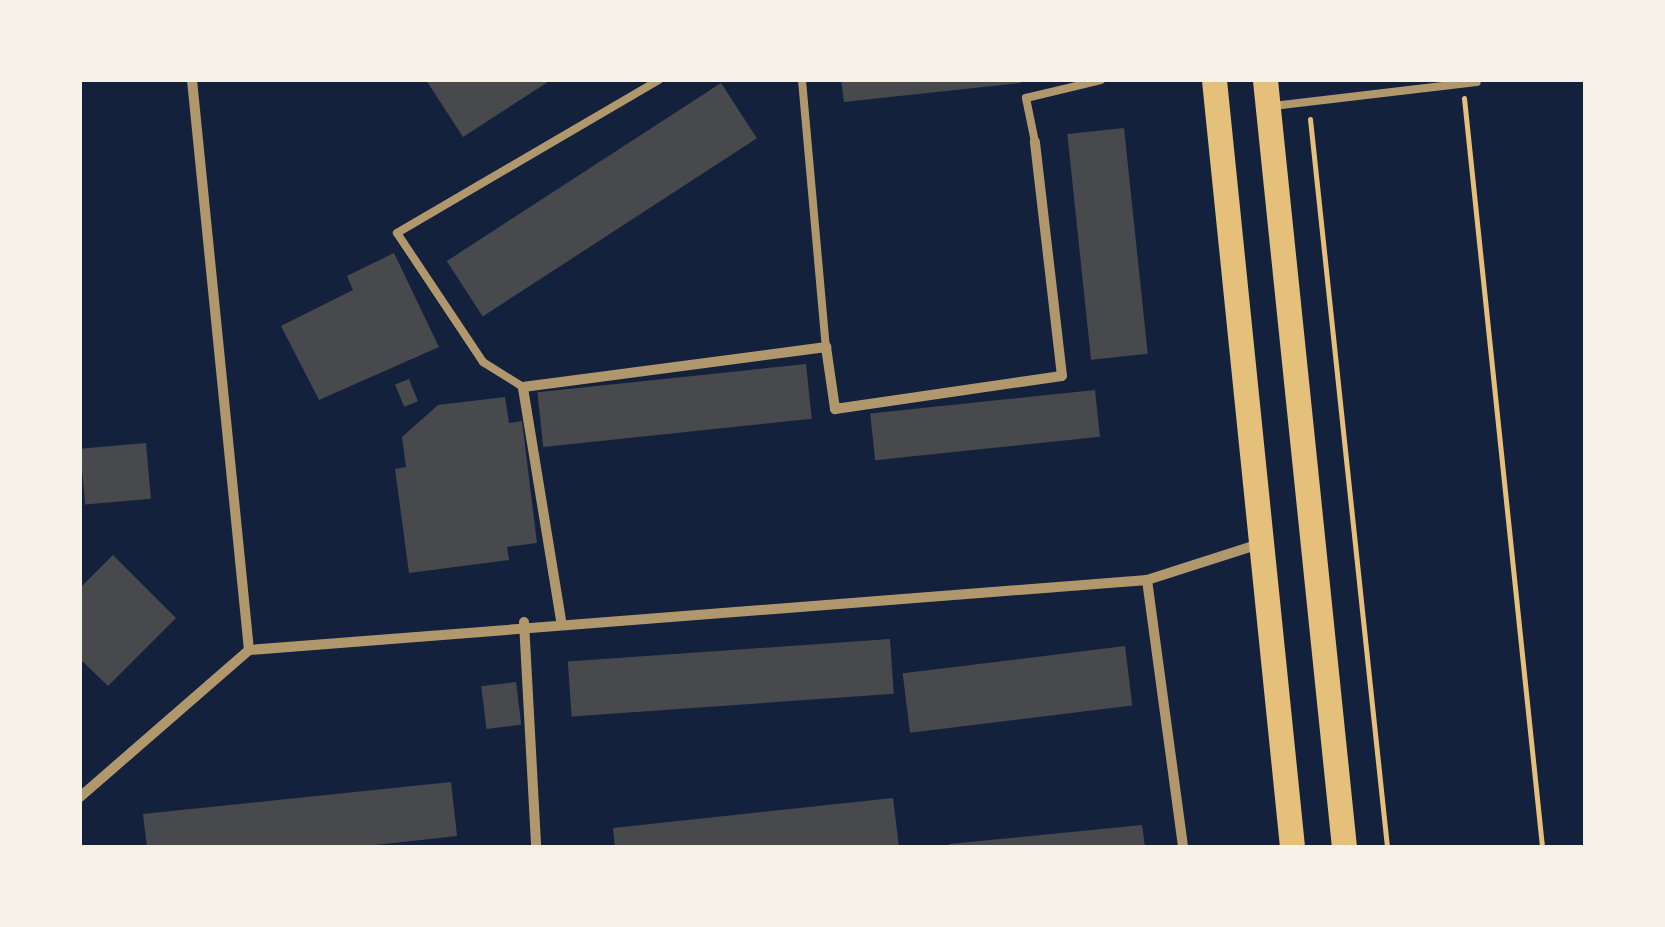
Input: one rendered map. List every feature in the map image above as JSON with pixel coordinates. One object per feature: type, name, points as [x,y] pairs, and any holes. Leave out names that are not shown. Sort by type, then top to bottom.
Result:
[{"type":"main road","points":[[1214,80],[1292,847]]},
{"type":"main road","points":[[1266,80],[1344,847]]},
{"type":"street","points":[[192,80],[249,650]]},
{"type":"street","points":[[561,620],[523,386],[826,347],[835,409],[1062,376],[1035,142]]},
{"type":"street","points":[[80,797],[249,650],[524,622],[1147,580],[1260,544]]},
{"type":"street","points":[[1147,580],[1183,847]]},
{"type":"street","points":[[524,622],[536,847]]},
{"type":"lane","points":[[523,386],[483,362],[397,232],[659,80]]},
{"type":"lane","points":[[802,80],[826,347]]},
{"type":"lane","points":[[1035,142],[1026,98],[1100,80]]},
{"type":"lane","points":[[1268,106],[1478,82]]},
{"type":"path","points":[[1462,84],[1542,847]]},
{"type":"path","points":[[1309,102],[1388,847]]},
{"type":"building","points":[[426,80],[551,80],[463,137]]},
{"type":"building","points":[[841,80],[1021,80],[1021,83],[844,102]]},
{"type":"building","points":[[721,83],[757,138],[483,316],[447,261]]},
{"type":"building","points":[[1124,128],[1148,354],[1091,360],[1067,134]]},
{"type":"building","points":[[394,253],[439,347],[319,400],[281,326],[353,290],[347,276]]},
{"type":"building","points":[[806,364],[812,419],[543,447],[537,392]]},
{"type":"building","points":[[409,379],[418,401],[404,407],[395,385]]},
{"type":"building","points":[[1095,390],[1100,437],[875,460],[870,414]]},
{"type":"building","points":[[505,397],[509,423],[522,421],[537,543],[507,547],[509,560],[409,573],[395,469],[406,467],[402,437],[438,405]]},
{"type":"building","points":[[146,443],[151,499],[85,505],[80,449]]},
{"type":"building","points":[[113,555],[176,618],[108,686],[80,659],[80,588]]},
{"type":"building","points":[[890,639],[894,694],[572,716],[568,662]]},
{"type":"building","points":[[1125,646],[1132,706],[910,733],[903,673]]},
{"type":"building","points":[[516,682],[521,725],[487,729],[481,686]]},
{"type":"building","points":[[451,782],[457,836],[357,847],[147,847],[143,814]]},
{"type":"building","points":[[893,798],[899,847],[615,847],[613,828]]},
{"type":"building","points":[[1142,825],[1145,847],[949,847],[949,844]]}]
